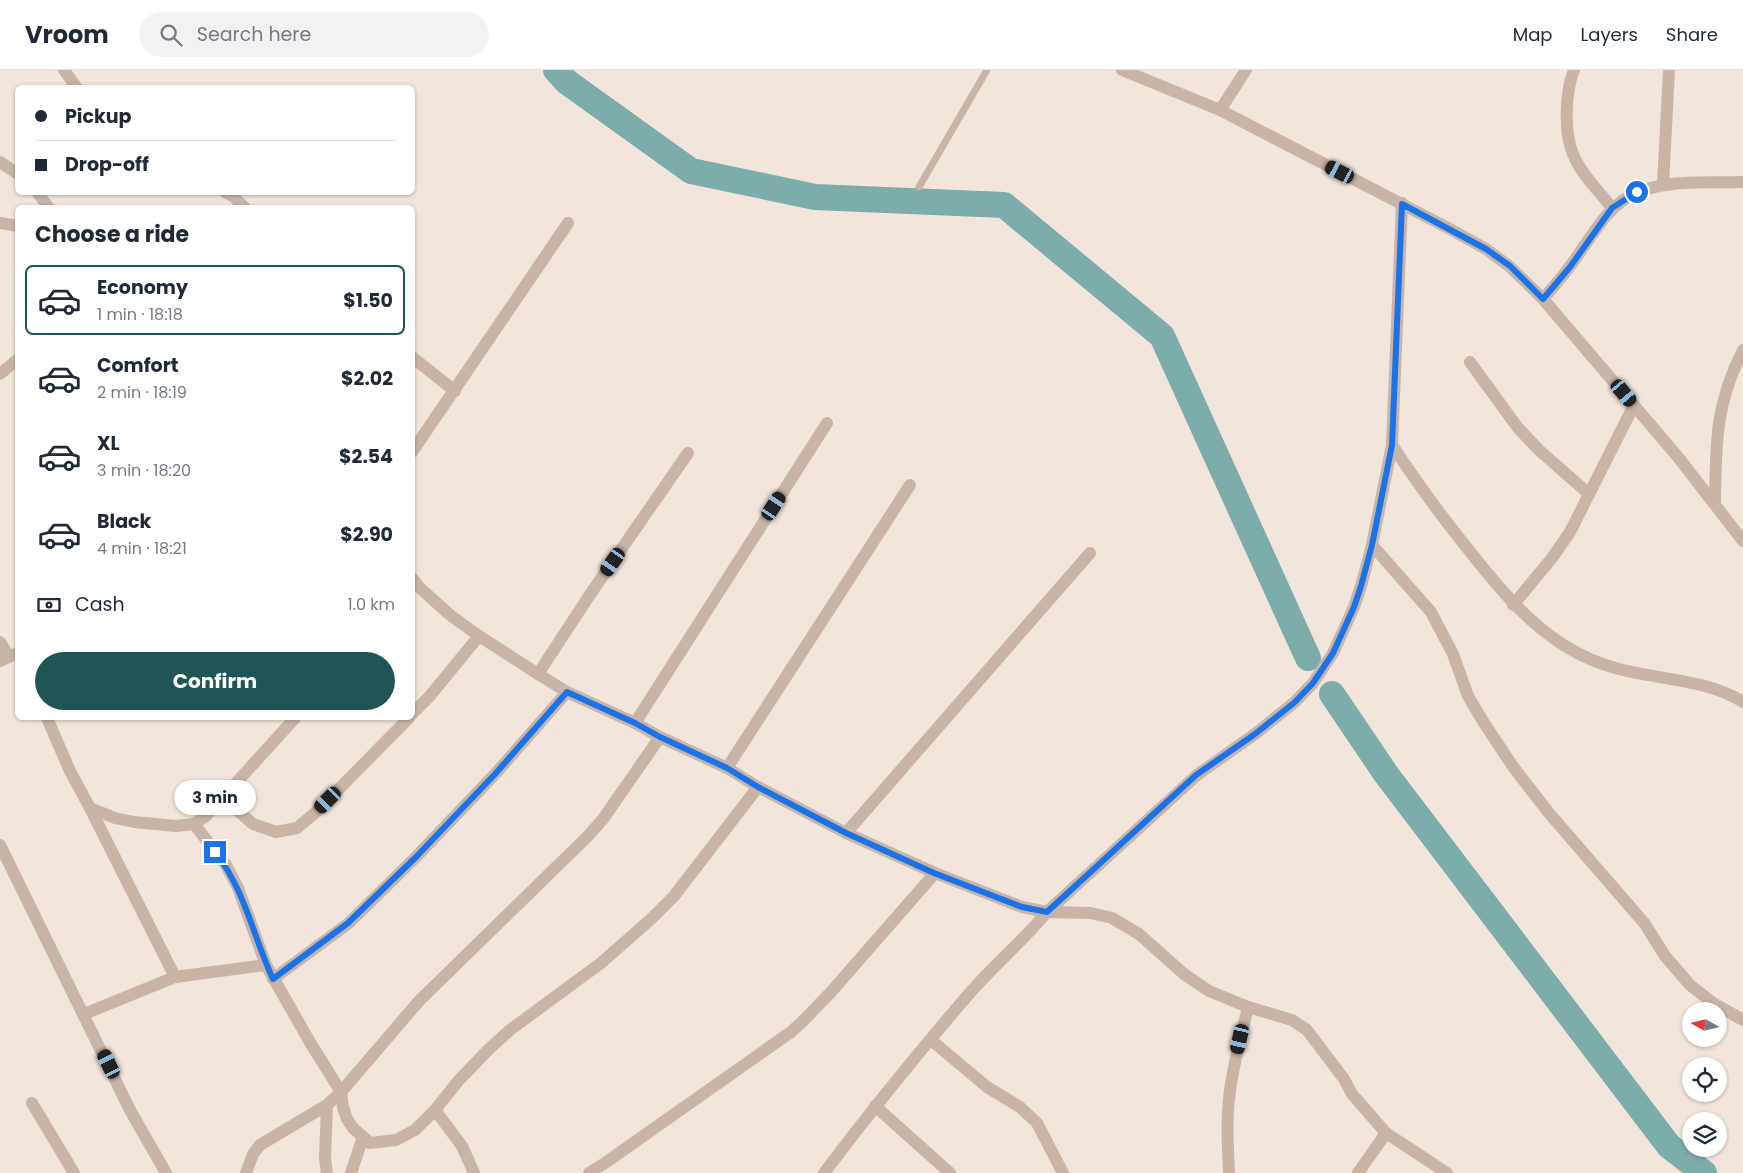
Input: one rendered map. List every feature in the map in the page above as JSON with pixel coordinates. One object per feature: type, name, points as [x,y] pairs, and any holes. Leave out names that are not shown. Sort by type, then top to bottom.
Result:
[{"type":"street","points":[[64,70],[75,85]]},
{"type":"street","points":[[1220,110],[1246,70]]},
{"type":"street","points":[[1574,70],[1569,89],[1568,111],[1568,135],[1573,154],[1612,208]]},
{"type":"street","points":[[1662,185],[1669,70]]},
{"type":"street","points":[[1131,72],[1220,110],[1486,249],[1510,266],[1543,299],[1634,405],[1715,503],[1743,541]]},
{"type":"street","points":[[0,162],[15,172]]},
{"type":"street","points":[[1543,299],[1570,267],[1612,208],[1637,192],[1662,185],[1743,182]]},
{"type":"street","points":[[230,195],[242,205]]},
{"type":"street","points":[[824,1173],[875,1106],[930,1040],[970,994],[1029,934],[1047,912],[1196,775],[1255,734],[1295,702],[1313,683],[1333,653],[1354,607],[1372,545],[1392,445],[1402,204]]},
{"type":"street","points":[[0,223],[15,226]]},
{"type":"street","points":[[415,448],[568,223]]},
{"type":"street","points":[[1715,503],[1716,434],[1720,411],[1734,369],[1743,350]]},
{"type":"street","points":[[415,359],[455,391]]},
{"type":"street","points":[[0,374],[15,362]]},
{"type":"street","points":[[1470,362],[1518,428],[1540,451],[1589,494]]},
{"type":"street","points":[[1513,605],[1552,558],[1570,532],[1634,405]]},
{"type":"street","points":[[635,723],[827,423]]},
{"type":"street","points":[[1392,445],[1417,483],[1496,585],[1525,617],[1562,645],[1583,656],[1612,667],[1710,687],[1734,696],[1743,702]]},
{"type":"street","points":[[538,674],[688,453]]},
{"type":"street","points":[[727,768],[910,486]]},
{"type":"street","points":[[1372,545],[1431,612],[1453,654],[1468,696],[1484,724],[1514,768],[1549,813],[1645,924],[1665,956],[1690,985],[1712,1003],[1743,1020]]},
{"type":"street","points":[[846,833],[1090,554]]},
{"type":"street","points":[[415,587],[478,636],[567,692],[727,768],[758,787],[846,833],[934,873],[1022,907],[1047,912],[1091,913],[1112,918],[1139,934],[1177,968],[1209,991],[1248,1007],[1292,1020],[1307,1030],[1344,1079],[1352,1094],[1386,1133],[1448,1173]]},
{"type":"street","points":[[415,711],[429,697],[478,636]]},
{"type":"street","points":[[0,642],[9,657]]},
{"type":"street","points":[[273,979],[348,923],[409,864],[496,773],[567,692]]},
{"type":"street","points":[[48,720],[70,771],[175,977]]},
{"type":"street","points":[[90,808],[115,818],[134,822],[176,826],[194,824],[206,816],[293,720]]},
{"type":"street","points":[[223,798],[253,824],[276,832],[297,828],[316,812],[407,720]]},
{"type":"street","points":[[246,1173],[253,1154],[260,1145],[327,1105],[342,1092],[419,1001],[589,835],[603,819],[660,737]]},
{"type":"street","points":[[194,824],[226,865],[238,888],[266,965],[273,979],[342,1092],[343,1107],[347,1118],[353,1128],[370,1143],[396,1140],[415,1130],[435,1110],[459,1080],[510,1030],[601,963],[657,913],[674,896],[758,787]]},
{"type":"street","points":[[0,845],[130,1110],[166,1173]]},
{"type":"street","points":[[589,1173],[791,1032],[831,992],[934,873]]},
{"type":"street","points":[[84,1014],[175,977],[266,965]]},
{"type":"street","points":[[1229,1173],[1229,1098],[1248,1007]]},
{"type":"street","points":[[930,1040],[987,1087],[1020,1107],[1037,1123],[1063,1173]]},
{"type":"street","points":[[32,1103],[74,1173]]},
{"type":"street","points":[[327,1105],[325,1159],[327,1173]]},
{"type":"street","points":[[875,1106],[950,1173]]},
{"type":"street","points":[[435,1110],[462,1146],[474,1173]]},
{"type":"street","points":[[1358,1173],[1386,1133]]},
{"type":"street","points":[[351,1173],[363,1138]]},
{"type":"lane","points":[[919,187],[987,70]]},
{"type":"waterway","points":[[556,70],[567,82],[691,171],[815,197],[1004,205],[1162,336],[1308,658]]},
{"type":"waterway","points":[[1332,694],[1386,774],[1669,1146],[1704,1173]]},
{"type":"route","points":[[215,852],[226,865],[238,888],[266,965],[273,979],[348,923],[416,857],[496,773],[567,692],[727,768],[758,787],[846,833],[934,873],[1022,907],[1047,912],[1196,775],[1255,734],[1295,702],[1313,683],[1333,653],[1354,607],[1361,586],[1372,545],[1392,445],[1402,204],[1486,249],[1510,266],[1543,299],[1570,267],[1612,208],[1637,192]]}]
